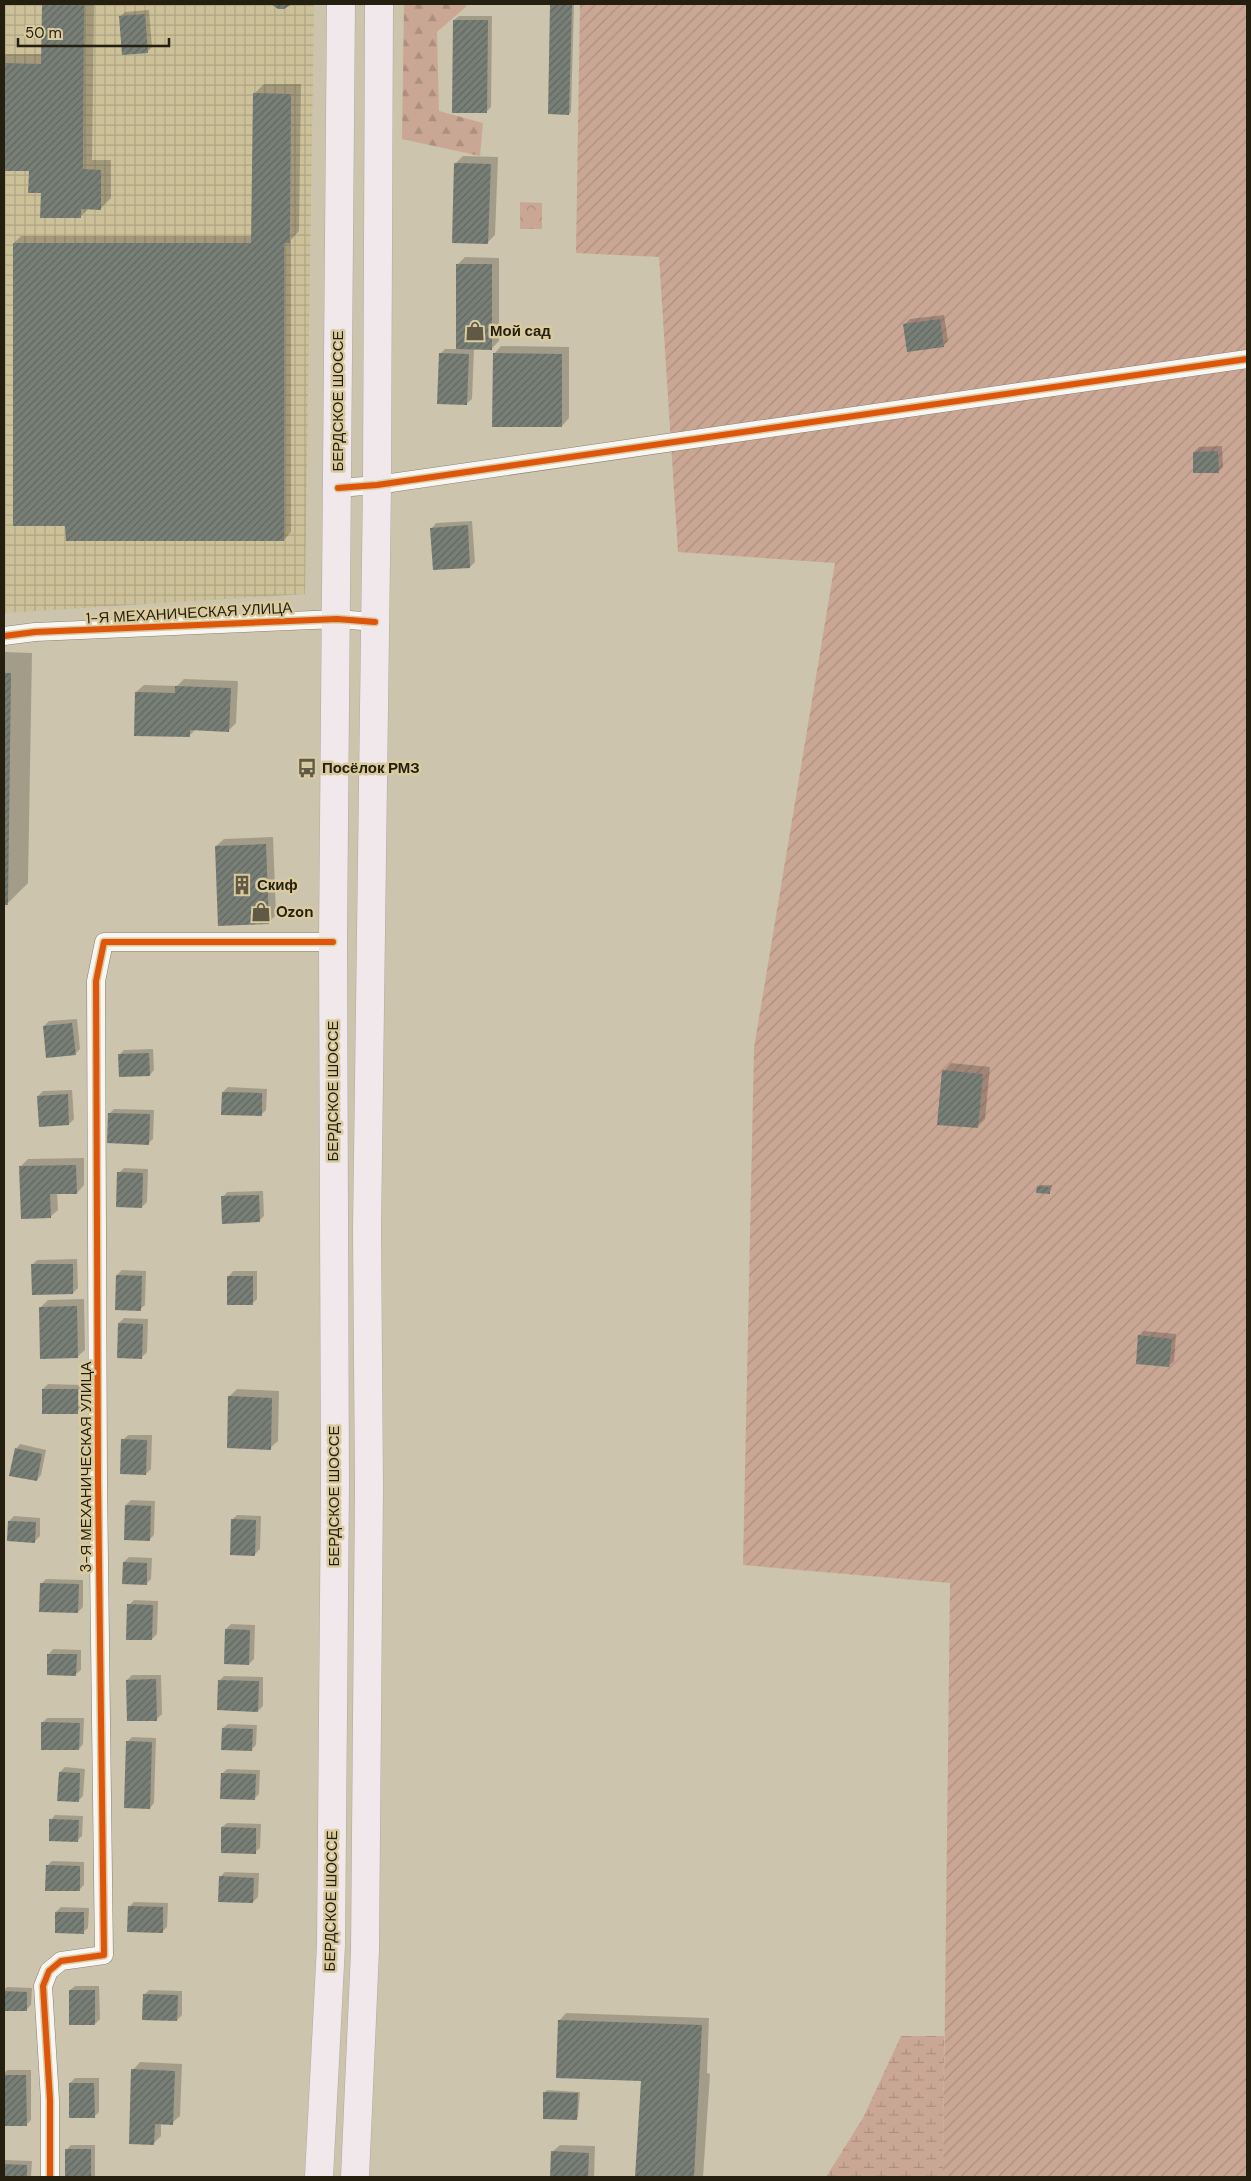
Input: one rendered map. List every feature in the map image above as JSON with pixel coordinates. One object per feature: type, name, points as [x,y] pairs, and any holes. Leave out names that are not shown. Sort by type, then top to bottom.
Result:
[{"type":"highway","name":"БЕРДСКОЕ ШОССЕ","points":[[319,2177],[331,1935],[335,1484],[333,942],[341,4]]},
{"type":"highway","points":[[355,2177],[365,1952],[369,1488],[367,1211],[377,485],[379,4]]},
{"type":"street","points":[[338,488],[377,485],[1247,359]]},
{"type":"street","name":"1-Я МЕХАНИЧЕСКАЯ УЛИЦА","points":[[4,636],[35,632],[337,619],[375,622]]},
{"type":"street","name":"3-Я МЕХАНИЧЕСКАЯ УЛИЦА","points":[[50,2177],[50,2100],[43,1986],[49,1971],[61,1961],[104,1955],[98,1482],[96,981],[104,942],[333,942]]},
{"type":"shaded area","points":[[4,4],[314,4],[305,594],[4,613]]},
{"type":"green space","points":[[404,4],[462,4],[467,6],[437,32],[439,111],[483,123],[480,156],[402,139]]},
{"type":"green space","points":[[580,4],[1247,4],[1247,2177],[943,2177],[950,1583],[743,1565],[754,1048],[835,563],[678,552],[659,257],[576,253]]},
{"type":"green space","points":[[520,202],[542,203],[542,229],[520,229]]},
{"type":"green space","points":[[901,2036],[944,2036],[943,2177],[826,2177],[863,2118]]},
{"type":"building","points":[[42,4],[84,4],[83,169],[101,170],[101,210],[81,209],[81,218],[40,218],[41,193],[28,193],[29,171],[4,171],[4,63],[41,64]]},
{"type":"building","points":[[271,4],[292,4],[284,9],[278,9]]},
{"type":"building","points":[[550,4],[572,4],[569,115],[548,114]]},
{"type":"building","points":[[145,14],[148,53],[122,55],[119,16]]},
{"type":"building","points":[[453,20],[488,20],[487,113],[452,113]]},
{"type":"building","points":[[253,93],[291,94],[290,243],[284,243],[284,541],[66,541],[65,526],[13,526],[13,243],[251,243]]},
{"type":"building","points":[[454,163],[491,164],[488,244],[452,243]]},
{"type":"building","points":[[456,264],[492,264],[492,350],[456,349]]},
{"type":"building","points":[[940,319],[944,347],[907,352],[903,324]]},
{"type":"building","points":[[439,353],[469,354],[467,405],[437,404]]},
{"type":"building","points":[[493,353],[562,354],[562,427],[492,427]]},
{"type":"building","points":[[1218,451],[1219,473],[1193,473],[1193,452]]},
{"type":"building","points":[[468,525],[470,568],[433,570],[430,528]]},
{"type":"building","points":[[4,673],[11,673],[8,905],[4,905]]},
{"type":"building","points":[[175,686],[231,688],[229,732],[190,730],[190,737],[134,736],[135,692],[175,693]]},
{"type":"building","name":"Скиф","points":[[266,844],[269,924],[218,926],[215,846]]},
{"type":"building","points":[[72,1023],[76,1055],[46,1058],[43,1026]]},
{"type":"building","points":[[149,1053],[150,1076],[119,1077],[118,1054]]},
{"type":"building","points":[[942,1070],[983,1074],[978,1128],[937,1125]]},
{"type":"building","points":[[222,1092],[262,1093],[262,1116],[221,1115]]},
{"type":"building","points":[[68,1094],[69,1125],[39,1127],[37,1096]]},
{"type":"building","points":[[108,1113],[150,1114],[149,1145],[107,1143]]},
{"type":"building","points":[[76,1165],[77,1194],[50,1194],[51,1218],[21,1219],[19,1166]]},
{"type":"building","points":[[117,1172],[143,1173],[142,1208],[116,1207]]},
{"type":"building","points":[[1037,1186],[1050,1187],[1050,1194],[1036,1193]]},
{"type":"building","points":[[259,1195],[260,1222],[222,1224],[221,1196]]},
{"type":"building","points":[[31,1264],[73,1264],[73,1294],[32,1295]]},
{"type":"building","points":[[116,1275],[142,1276],[141,1311],[115,1310]]},
{"type":"building","points":[[227,1276],[253,1276],[253,1305],[227,1305]]},
{"type":"building","points":[[77,1306],[78,1358],[40,1359],[39,1307]]},
{"type":"building","points":[[118,1323],[143,1324],[142,1359],[117,1358]]},
{"type":"building","points":[[1138,1335],[1172,1339],[1169,1367],[1136,1364]]},
{"type":"building","points":[[42,1389],[78,1389],[78,1414],[42,1414]]},
{"type":"building","points":[[228,1396],[272,1398],[271,1450],[227,1448]]},
{"type":"building","points":[[121,1439],[147,1440],[146,1475],[120,1474]]},
{"type":"building","points":[[15,1448],[42,1454],[37,1481],[9,1476]]},
{"type":"building","points":[[125,1505],[151,1506],[150,1541],[124,1540]]},
{"type":"building","points":[[231,1519],[256,1520],[255,1556],[230,1555]]},
{"type":"building","points":[[8,1521],[36,1522],[35,1543],[7,1541]]},
{"type":"building","points":[[123,1562],[147,1563],[147,1585],[122,1584]]},
{"type":"building","points":[[40,1583],[79,1584],[78,1613],[39,1612]]},
{"type":"building","points":[[127,1604],[153,1605],[152,1640],[126,1640]]},
{"type":"building","points":[[225,1629],[250,1630],[249,1665],[224,1664]]},
{"type":"building","points":[[47,1654],[77,1654],[76,1676],[47,1675]]},
{"type":"building","points":[[156,1679],[157,1721],[127,1721],[126,1680]]},
{"type":"building","points":[[218,1680],[259,1681],[258,1712],[217,1710]]},
{"type":"building","points":[[41,1722],[80,1723],[79,1750],[41,1750]]},
{"type":"building","points":[[222,1728],[253,1729],[252,1751],[221,1750]]},
{"type":"building","points":[[126,1741],[152,1742],[150,1809],[124,1808]]},
{"type":"building","points":[[59,1772],[80,1773],[79,1802],[57,1801]]},
{"type":"building","points":[[221,1773],[256,1774],[255,1800],[220,1799]]},
{"type":"building","points":[[49,1819],[79,1820],[78,1842],[49,1841]]},
{"type":"building","points":[[221,1827],[256,1828],[256,1854],[221,1853]]},
{"type":"building","points":[[46,1865],[80,1866],[80,1891],[45,1891]]},
{"type":"building","points":[[219,1876],[254,1878],[253,1903],[218,1902]]},
{"type":"building","points":[[128,1906],[163,1907],[163,1933],[127,1932]]},
{"type":"building","points":[[55,1912],[84,1912],[84,1934],[55,1933]]},
{"type":"building","points":[[69,1990],[95,1990],[95,2025],[69,2025]]},
{"type":"building","points":[[4,1991],[27,1992],[27,2011],[4,2011]]},
{"type":"building","points":[[143,1994],[178,1995],[177,2021],[142,2020]]},
{"type":"building","points":[[558,2020],[702,2025],[694,2177],[635,2177],[641,2081],[556,2078]]},
{"type":"building","points":[[131,2069],[175,2071],[173,2125],[155,2124],[154,2145],[129,2144]]},
{"type":"building","points":[[4,2075],[26,2075],[27,2126],[4,2126]]},
{"type":"building","points":[[69,2083],[94,2083],[95,2118],[69,2118]]},
{"type":"building","points":[[543,2092],[578,2093],[577,2120],[543,2119]]},
{"type":"building","points":[[65,2149],[91,2149],[91,2177],[65,2177]]},
{"type":"building","points":[[551,2151],[589,2153],[588,2177],[550,2177]]},
{"type":"building","points":[[4,2164],[27,2165],[27,2177],[4,2177]]},
{"type":"cycle path","points":[[338,488],[377,485],[1247,359]]},
{"type":"cycle path","points":[[4,636],[35,632],[337,619],[375,622]]},
{"type":"cycle path","points":[[50,2177],[50,2100],[43,1986],[49,1971],[61,1961],[104,1955],[98,1482],[96,981],[104,942],[333,942]]},
{"type":"place","name":"Мой сад","points":[[475,331]]},
{"type":"place","name":"Посёлок РМЗ","points":[[307,768]]},
{"type":"place","name":"Скиф","points":[[242,885]]},
{"type":"place","name":"Ozon","points":[[261,912]]}]
